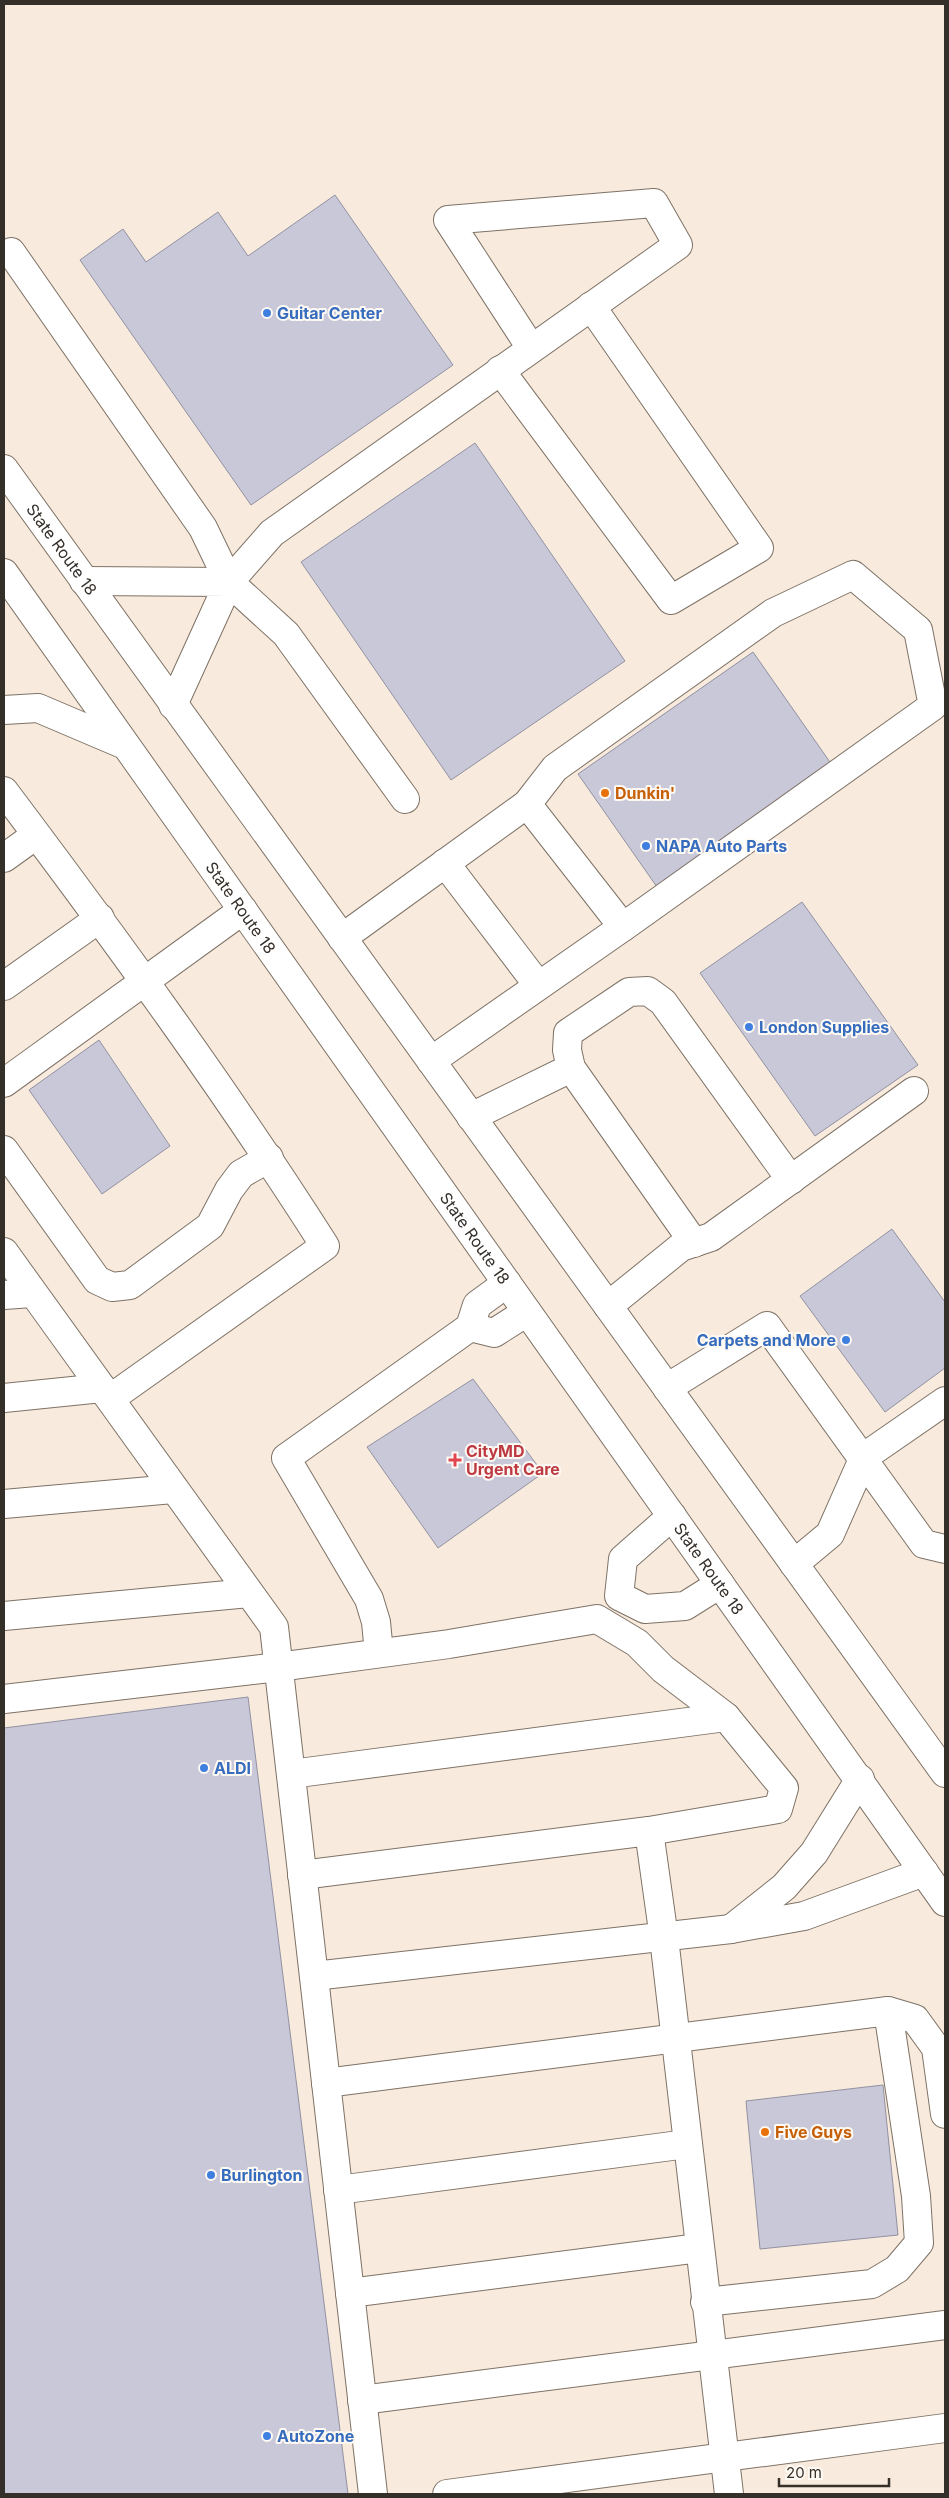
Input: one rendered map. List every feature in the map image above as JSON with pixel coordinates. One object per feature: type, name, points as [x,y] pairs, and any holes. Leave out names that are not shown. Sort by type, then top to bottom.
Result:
[{"type":"main road","points":[[173,705],[229,582],[272,532],[678,245],[654,203],[448,220],[531,348]]},
{"type":"main road","points":[[11,252],[203,528],[229,582],[286,634],[406,799]]},
{"type":"main road","points":[[500,370],[671,600],[759,548],[591,306]]},
{"type":"main road","name":"State Route 18","points":[[4,468],[173,705],[945,1773]]},
{"type":"main road","name":"State Route 18","points":[[4,573],[860,1779],[945,1902]]},
{"type":"main road","points":[[342,938],[527,804],[555,768],[773,613],[853,575],[918,630],[933,706],[623,928],[538,985],[431,1061]]},
{"type":"main road","points":[[84,581],[229,582]]},
{"type":"main road","points":[[4,710],[38,708],[125,745]]},
{"type":"main road","points":[[4,791],[146,980],[269,1158],[325,1246],[106,1393],[4,1398]]},
{"type":"main road","points":[[527,804],[623,928]]},
{"type":"main road","points":[[4,858],[36,834]]},
{"type":"main road","points":[[445,863],[538,985]]},
{"type":"main road","points":[[4,1083],[242,910]]},
{"type":"main road","points":[[4,986],[100,918]]},
{"type":"main road","points":[[694,1243],[571,1068],[567,1050],[568,1033],[629,992],[648,991],[663,1002],[791,1180]]},
{"type":"main road","points":[[471,1117],[571,1068]]},
{"type":"main road","points":[[608,1306],[681,1247],[711,1237],[914,1092]]},
{"type":"main road","points":[[4,1150],[97,1280],[112,1287],[130,1285],[210,1226],[229,1190],[241,1174],[269,1158]]},
{"type":"main road","points":[[4,1252],[274,1627],[373,2494]]},
{"type":"main road","points":[[380,1654],[376,1622],[369,1599],[286,1458],[470,1327],[478,1305],[507,1283]]},
{"type":"main road","points":[[4,1295],[32,1293]]},
{"type":"main road","points":[[470,1327],[494,1333],[527,1312]]},
{"type":"main road","points":[[667,1388],[767,1326],[864,1457],[924,1544],[945,1549]]},
{"type":"main road","points":[[794,1564],[830,1534],[864,1457],[945,1401]]},
{"type":"main road","points":[[4,1504],[173,1489]]},
{"type":"main road","points":[[4,1699],[278,1668],[449,1644],[597,1619],[619,1596],[623,1559],[672,1516]]},
{"type":"main road","points":[[619,1596],[645,1609],[685,1606],[720,1584]]},
{"type":"main road","points":[[4,1616],[250,1593]]},
{"type":"main road","points":[[302,1875],[649,1831],[778,1809],[784,1788],[726,1717],[663,1669],[637,1643],[597,1619]]},
{"type":"main road","points":[[291,1774],[726,1717]]},
{"type":"main road","points":[[731,1929],[784,1887],[814,1853],[860,1779]]},
{"type":"main road","points":[[649,1831],[664,1938],[728,2494]]},
{"type":"main road","points":[[314,1976],[731,1929],[804,1916],[924,1872]]},
{"type":"main road","points":[[326,2083],[888,2011],[915,2019],[936,2048],[945,2114]]},
{"type":"main road","points":[[705,2302],[872,2284],[897,2269],[919,2243],[916,2196],[888,2011]]},
{"type":"main road","points":[[338,2190],[687,2144]]},
{"type":"main road","points":[[350,2293],[699,2248]]},
{"type":"main road","points":[[362,2400],[945,2325]]},
{"type":"main road","points":[[459,2493],[945,2428]]},
{"type":"building","name":"Guitar Center","points":[[335,195],[453,365],[251,505],[80,260],[123,229],[146,262],[218,212],[248,256]]},
{"type":"building","points":[[475,443],[625,661],[451,780],[301,562]]},
{"type":"building","points":[[753,652],[832,765],[657,887],[578,774]]},
{"type":"building","points":[[802,902],[918,1065],[815,1136],[700,973]]},
{"type":"building","points":[[99,1040],[170,1146],[102,1194],[29,1090]]},
{"type":"building","points":[[892,1229],[945,1302],[945,1368],[885,1412],[800,1296]]},
{"type":"building","name":"CityMD Urgent Care","points":[[473,1379],[543,1473],[438,1548],[367,1447]]},
{"type":"building","points":[[248,1697],[348,2494],[4,2494],[4,1728]]},
{"type":"building","points":[[883,2085],[898,2235],[760,2249],[746,2101]]},
{"type":"place","name":"Guitar Center","points":[[267,313]]},
{"type":"place","name":"Dunkin'","points":[[605,793]]},
{"type":"place","name":"NAPA Auto Parts","points":[[646,846]]},
{"type":"place","name":"London Supplies","points":[[749,1027]]},
{"type":"place","name":"Carpets and More","points":[[846,1340]]},
{"type":"place","name":"CityMD Urgent Care","points":[[455,1460]]},
{"type":"place","name":"ALDI","points":[[204,1768]]},
{"type":"place","name":"Five Guys","points":[[765,2132]]},
{"type":"place","name":"Burlington","points":[[211,2175]]},
{"type":"place","name":"AutoZone","points":[[267,2436]]}]
